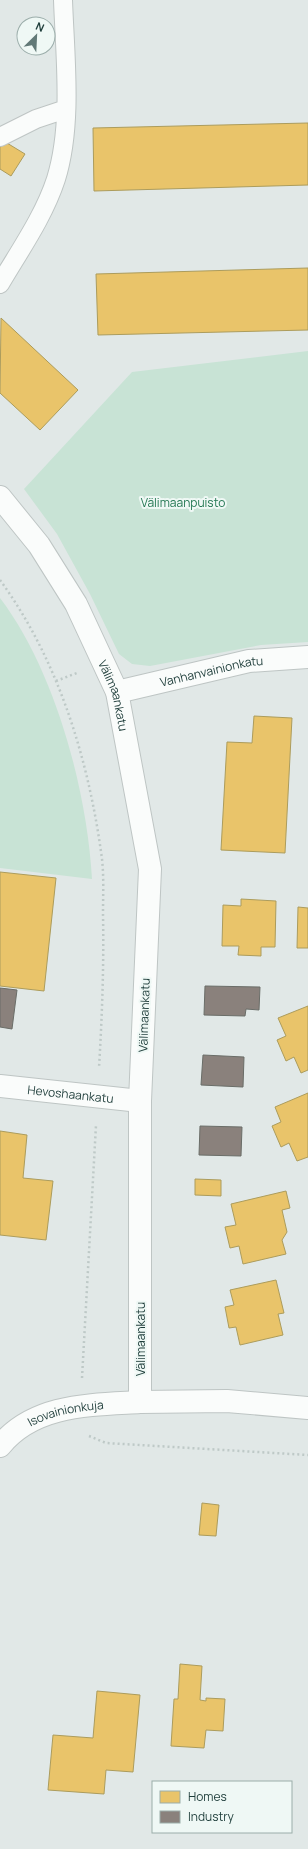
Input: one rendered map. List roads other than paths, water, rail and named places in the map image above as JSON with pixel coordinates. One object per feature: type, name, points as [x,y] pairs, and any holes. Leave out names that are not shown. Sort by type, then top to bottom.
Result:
[{"type":"street","name":"Välimaankatu","points":[[0,498],[39,545],[76,604],[117,692],[150,869],[140,1101],[140,1402]]},
{"type":"street","name":"Vanhanvainionkatu","points":[[117,692],[249,661],[308,657]]},
{"type":"street","name":"Hevoshaankatu","points":[[0,1086],[140,1101]]},
{"type":"street","points":[[140,1402],[227,1401],[308,1408]]},
{"type":"street","name":"Isovainionkuja","points":[[0,1446],[6,1439],[27,1423],[48,1413],[81,1406],[140,1402]]},
{"type":"lane","points":[[0,284],[41,213],[52,190],[63,146],[66,109],[63,0]]},
{"type":"lane","points":[[0,137],[36,119],[66,109]]},
{"type":"park label","name":"Välimaanpuisto","points":[[183,502]]}]
